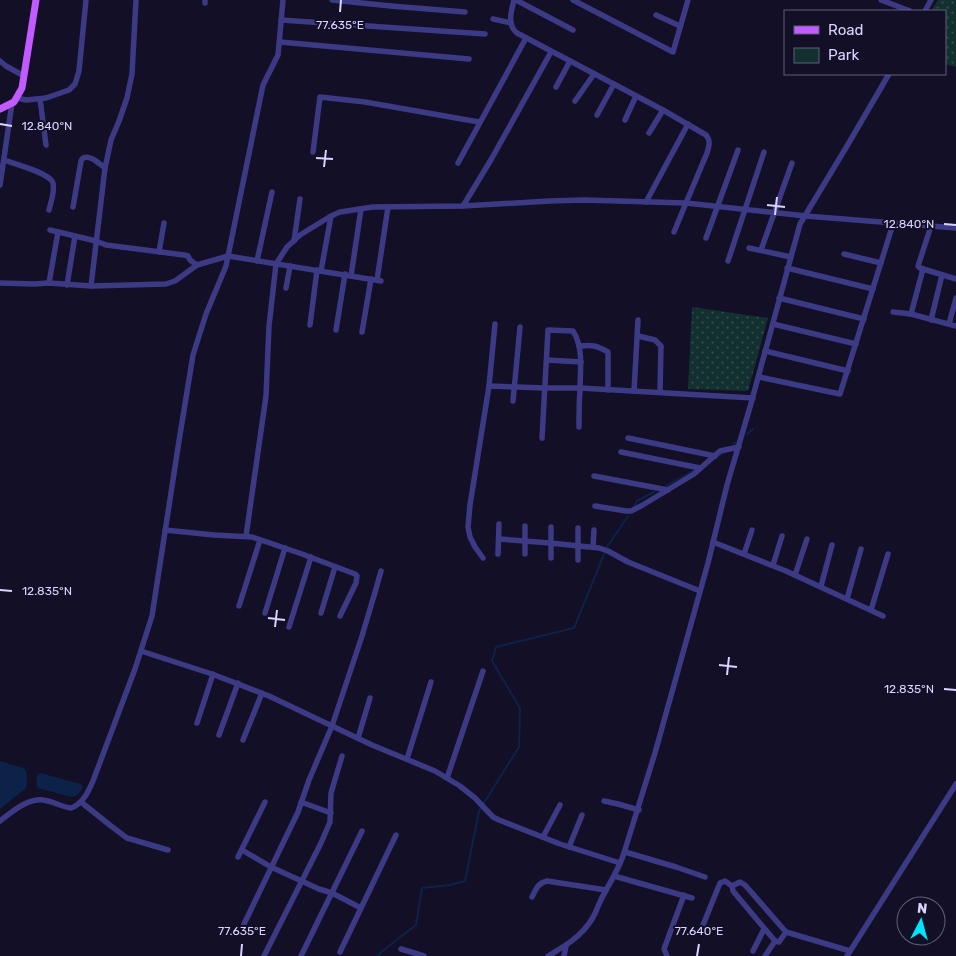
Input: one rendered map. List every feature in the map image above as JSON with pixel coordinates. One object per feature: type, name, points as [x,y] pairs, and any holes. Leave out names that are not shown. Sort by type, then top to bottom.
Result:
[{"type":"main road","points":[[0,109],[14,100],[22,88],[36,0]]},
{"type":"street","points":[[0,185],[14,100],[40,99],[56,95],[69,90],[75,84],[79,71],[86,0]]},
{"type":"street","points":[[91,286],[105,168],[111,140],[122,113],[132,74],[136,0]]},
{"type":"street","points":[[0,821],[18,808],[33,801],[46,801],[71,808],[81,802],[95,776],[141,651],[152,616],[193,355],[206,314],[226,266],[263,86],[278,55],[283,0]]},
{"type":"street","points":[[332,0],[465,12]]},
{"type":"street","points":[[573,30],[515,0],[512,11],[512,29],[551,52],[663,110],[706,135],[709,139],[707,153],[674,232]]},
{"type":"street","points":[[573,0],[673,52],[688,0]]},
{"type":"street","points":[[880,0],[907,10]]},
{"type":"street","points":[[656,15],[680,26]]},
{"type":"street","points":[[493,19],[511,23]]},
{"type":"street","points":[[282,20],[485,34]]},
{"type":"street","points":[[458,163],[526,38]]},
{"type":"street","points":[[280,42],[469,59]]},
{"type":"street","points":[[463,206],[551,52]]},
{"type":"street","points":[[0,61],[24,76]]},
{"type":"street","points":[[556,87],[570,62]]},
{"type":"street","points":[[576,100],[594,74]]},
{"type":"street","points":[[548,956],[566,946],[585,930],[625,852],[714,542],[727,485],[759,377],[800,224],[888,75]]},
{"type":"street","points":[[597,115],[614,84]]},
{"type":"street","points":[[624,120],[636,96]]},
{"type":"street","points":[[313,152],[320,97],[365,102],[479,122]]},
{"type":"street","points":[[40,99],[46,146]]},
{"type":"street","points":[[649,133],[663,110]]},
{"type":"street","points":[[646,202],[688,124]]},
{"type":"street","points":[[706,238],[738,150]]},
{"type":"street","points":[[728,261],[764,152]]},
{"type":"street","points":[[73,207],[83,158],[92,158],[105,168]]},
{"type":"street","points":[[4,160],[40,173],[52,180],[54,186],[50,210]]},
{"type":"street","points":[[760,250],[792,163]]},
{"type":"street","points":[[257,261],[272,192]]},
{"type":"street","points":[[294,241],[300,199]]},
{"type":"street","points":[[246,536],[266,396],[269,326],[276,264],[287,248],[308,229],[340,212],[373,207],[463,206],[584,200],[686,203],[806,216],[956,228]]},
{"type":"street","points":[[362,332],[376,280],[388,207]]},
{"type":"street","points":[[336,330],[361,209]]},
{"type":"street","points":[[310,325],[319,270],[331,216]]},
{"type":"street","points":[[159,252],[164,224]]},
{"type":"street","points":[[759,377],[840,394],[893,224]]},
{"type":"street","points":[[931,226],[918,264],[919,267],[956,279]]},
{"type":"street","points":[[50,230],[106,245],[188,256],[192,262],[198,265]]},
{"type":"street","points":[[49,283],[58,232]]},
{"type":"street","points":[[67,285],[75,236]]},
{"type":"street","points":[[748,248],[790,257]]},
{"type":"street","points":[[844,254],[881,263]]},
{"type":"street","points":[[0,283],[49,283],[91,286],[166,284],[175,281],[198,265],[228,256],[376,280]]},
{"type":"street","points":[[286,288],[290,266]]},
{"type":"street","points":[[787,268],[873,289]]},
{"type":"street","points":[[911,314],[922,269]]},
{"type":"street","points":[[931,320],[942,275]]},
{"type":"street","points":[[779,298],[864,319]]},
{"type":"street","points":[[893,312],[911,314],[953,325],[956,298]]},
{"type":"street","points":[[634,391],[638,320]]},
{"type":"street","points":[[482,558],[470,537],[468,527],[489,386],[495,324]]},
{"type":"street","points":[[773,324],[856,344]]},
{"type":"street","points":[[513,400],[520,327]]},
{"type":"street","points":[[542,438],[548,330],[573,331],[578,339],[581,362],[579,427]]},
{"type":"street","points":[[638,336],[655,340],[661,346],[660,392]]},
{"type":"street","points":[[579,346],[598,346],[608,352],[608,390]]},
{"type":"street","points":[[765,351],[848,371]]},
{"type":"street","points":[[547,360],[581,362]]},
{"type":"street","points":[[489,386],[580,388],[753,398]]},
{"type":"street","points":[[628,438],[714,456]]},
{"type":"street","points":[[595,506],[630,511],[694,474],[698,468],[720,451],[739,447]]},
{"type":"street","points":[[621,452],[698,468]]},
{"type":"street","points":[[594,476],[668,490]]},
{"type":"street","points":[[498,554],[499,524]]},
{"type":"street","points":[[525,526],[525,554]]},
{"type":"street","points":[[551,527],[551,558]]},
{"type":"street","points":[[578,528],[578,560]]},
{"type":"street","points":[[165,530],[246,536],[351,572],[357,576],[356,583],[340,616]]},
{"type":"street","points":[[593,547],[594,530]]},
{"type":"street","points":[[744,554],[752,530]]},
{"type":"street","points":[[773,566],[782,536]]},
{"type":"street","points":[[499,539],[593,547],[608,551],[628,562],[700,591]]},
{"type":"street","points":[[795,575],[807,539]]},
{"type":"street","points":[[239,606],[260,540]]},
{"type":"street","points":[[714,542],[795,575],[883,616]]},
{"type":"street","points":[[820,586],[832,545]]},
{"type":"street","points":[[265,613],[285,548]]},
{"type":"street","points":[[847,599],[861,549]]},
{"type":"street","points":[[871,610],[888,554]]},
{"type":"street","points":[[289,627],[311,557]]},
{"type":"street","points":[[320,613],[335,567]]},
{"type":"street","points":[[244,924],[287,835],[332,726],[381,571]]},
{"type":"street","points":[[141,651],[213,674],[262,693],[358,738],[435,771],[460,786],[499,820],[569,847],[620,863]]},
{"type":"street","points":[[447,778],[483,671]]},
{"type":"street","points":[[197,723],[213,674]]},
{"type":"street","points":[[407,759],[431,682]]},
{"type":"street","points":[[219,735],[238,684]]},
{"type":"street","points":[[243,740],[262,693]]},
{"type":"street","points":[[358,738],[370,698]]},
{"type":"street","points":[[264,956],[330,822],[331,793],[342,756]]},
{"type":"street","points":[[732,886],[740,882],[745,885],[786,932],[848,953],[956,784]]},
{"type":"street","points":[[604,801],[638,810]]},
{"type":"street","points":[[81,802],[127,838],[168,850]]},
{"type":"street","points":[[238,857],[265,802]]},
{"type":"street","points":[[301,802],[330,813]]},
{"type":"street","points":[[543,837],[560,805]]},
{"type":"street","points":[[569,847],[582,815]]},
{"type":"street","points":[[302,956],[362,831]]},
{"type":"street","points":[[340,952],[396,835]]},
{"type":"street","points":[[242,850],[271,867],[325,892],[332,893],[361,908]]},
{"type":"street","points":[[625,852],[705,877]]},
{"type":"street","points":[[614,876],[692,898]]},
{"type":"street","points":[[532,898],[536,888],[542,882],[547,881],[606,890]]},
{"type":"street","points":[[700,930],[720,883],[725,881],[732,886],[733,891],[775,941]]},
{"type":"street","points":[[667,956],[664,949],[684,896]]},
{"type":"street","points":[[753,951],[764,928]]},
{"type":"street","points":[[775,941],[779,942],[786,932]]},
{"type":"street","points":[[765,956],[775,941]]},
{"type":"street","points":[[564,956],[566,946]]},
{"type":"street","points":[[401,949],[424,956]]},
{"type":"green space","points":[[938,0],[956,0],[956,67],[946,64],[946,10],[932,10]]},
{"type":"green space","points":[[692,307],[768,318],[748,391],[688,389]]},
{"type":"water","points":[[0,761],[23,768],[27,777],[26,788],[0,809]]},
{"type":"water","points":[[40,773],[81,784],[83,787],[78,794],[71,797],[38,788],[36,782],[37,775]]},
{"type":"waterway","points":[[747,434],[753,429]]},
{"type":"waterway","points":[[716,458],[723,453]]},
{"type":"waterway","points":[[666,486],[696,469]]},
{"type":"waterway","points":[[635,505],[637,501],[654,492]]},
{"type":"waterway","points":[[607,547],[628,516]]},
{"type":"waterway","points":[[378,956],[416,925],[422,888],[450,885],[465,881],[479,811],[519,747],[520,708],[492,661],[496,647],[574,628],[605,552]]}]
